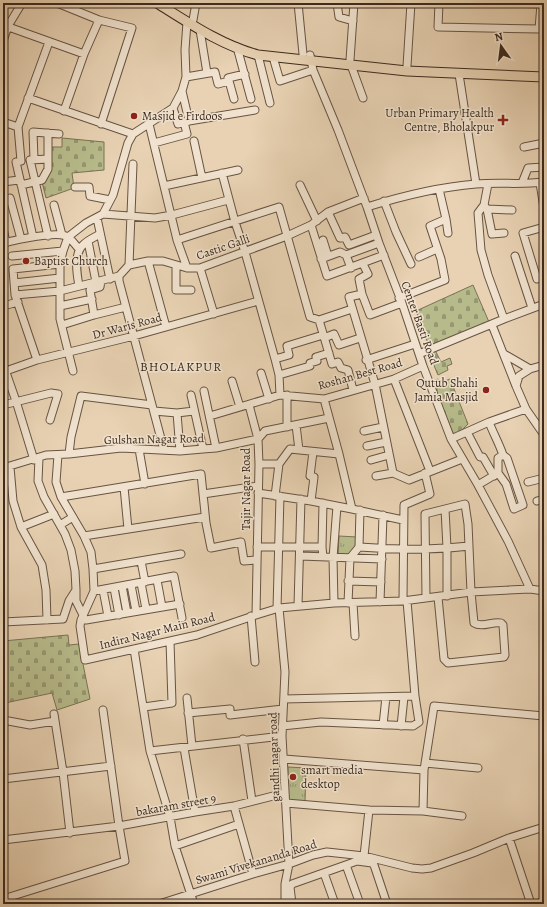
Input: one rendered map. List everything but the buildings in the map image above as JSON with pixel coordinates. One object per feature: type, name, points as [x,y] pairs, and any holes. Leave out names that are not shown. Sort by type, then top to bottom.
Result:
[{"type":"main road","points":[[157,3],[190,21],[238,43],[272,52],[406,71],[544,77]]},
{"type":"main road","points":[[169,3],[200,30],[237,47],[273,57],[308,56]]},
{"type":"main road","points":[[350,62],[407,66],[544,71]]},
{"type":"street","points":[[3,41],[6,26],[22,3]]},
{"type":"street","points":[[57,3],[99,20],[132,28],[101,124]]},
{"type":"street","points":[[110,279],[100,234],[100,216],[110,200],[128,143],[133,134],[173,108],[182,91],[186,77],[185,50],[190,21],[196,3]]},
{"type":"street","name":"Center Basti Road","points":[[298,3],[308,56],[367,206],[376,235],[401,300],[415,344],[451,439],[478,485],[514,553],[530,590]]},
{"type":"street","points":[[337,3],[339,16],[353,21]]},
{"type":"street","points":[[354,3],[350,62],[363,98]]},
{"type":"street","points":[[407,66],[411,3]]},
{"type":"street","points":[[439,3],[438,27],[539,29],[542,4],[507,3]]},
{"type":"street","points":[[64,111],[84,54],[99,20]]},
{"type":"street","points":[[6,26],[84,54]]},
{"type":"street","points":[[200,30],[207,73]]},
{"type":"street","points":[[33,237],[16,162],[20,161],[18,127],[49,42]]},
{"type":"street","points":[[237,47],[251,99]]},
{"type":"street","points":[[258,54],[270,103]]},
{"type":"street","points":[[273,57],[280,81],[313,70]]},
{"type":"street","points":[[186,77],[215,72],[218,84],[229,81]]},
{"type":"street","points":[[234,99],[228,78],[244,74]]},
{"type":"street","points":[[459,74],[476,184]]},
{"type":"street","points":[[154,143],[187,134],[182,91]]},
{"type":"street","points":[[28,98],[133,134]]},
{"type":"street","points":[[173,108],[178,124],[255,110]]},
{"type":"street","points":[[3,122],[18,127]]},
{"type":"street","points":[[149,124],[177,240],[187,268]]},
{"type":"street","points":[[34,159],[33,132],[59,134]]},
{"type":"street","points":[[3,182],[42,180],[48,169],[48,133]]},
{"type":"street","points":[[194,141],[202,178]]},
{"type":"street","points":[[524,147],[544,143]]},
{"type":"street","points":[[48,159],[30,160],[48,236]]},
{"type":"street","points":[[133,164],[129,265],[120,276],[119,281],[164,450]]},
{"type":"street","points":[[522,183],[528,168],[544,166]]},
{"type":"street","points":[[164,186],[238,170]]},
{"type":"street","points":[[222,173],[234,222],[245,252],[275,359],[283,395],[287,427]]},
{"type":"street","points":[[367,206],[439,189],[476,184],[542,182],[544,208]]},
{"type":"street","points":[[488,184],[485,207],[492,234],[504,233]]},
{"type":"street","points":[[300,185],[314,223],[324,257]]},
{"type":"street","points":[[76,187],[89,187],[90,196],[110,200]]},
{"type":"street","points":[[439,189],[448,233]]},
{"type":"street","points":[[10,198],[21,239]]},
{"type":"street","name":"Castic Galli","points":[[129,265],[148,261],[163,261],[187,268],[200,268],[287,236],[314,223],[328,212],[364,198]]},
{"type":"street","points":[[3,228],[5,243],[33,237],[65,236],[100,216],[155,218],[228,200]]},
{"type":"street","points":[[384,201],[411,264]]},
{"type":"street","points":[[54,206],[65,236],[79,249]]},
{"type":"street","points":[[177,240],[279,207],[310,318],[319,320],[352,309]]},
{"type":"street","points":[[504,319],[488,275],[481,250],[478,213],[485,207],[512,210]]},
{"type":"street","points":[[328,212],[340,238],[345,237],[349,245],[376,235]]},
{"type":"street","points":[[364,264],[368,274],[359,279],[362,294],[370,315],[445,280],[441,259],[430,226],[446,219]]},
{"type":"street","points":[[537,279],[523,233],[544,227]]},
{"type":"street","points":[[79,286],[76,270],[79,249],[88,241],[100,234]]},
{"type":"street","points":[[65,236],[60,264],[60,319],[73,371]]},
{"type":"street","points":[[323,240],[327,276],[364,264],[384,255]]},
{"type":"street","points":[[88,241],[100,287],[90,290],[94,315]]},
{"type":"street","points":[[346,255],[379,243]]},
{"type":"street","points":[[419,257],[437,249]]},
{"type":"street","points":[[12,256],[63,251]]},
{"type":"street","points":[[324,257],[340,252],[346,255],[351,268]]},
{"type":"street","points":[[515,256],[532,308]]},
{"type":"street","points":[[148,261],[166,327]]},
{"type":"street","points":[[38,360],[15,295],[13,269],[60,264]]},
{"type":"street","points":[[176,265],[176,290],[190,290]]},
{"type":"street","points":[[200,268],[214,314]]},
{"type":"street","points":[[15,295],[60,291],[120,276]]},
{"type":"street","points":[[14,283],[60,278]]},
{"type":"street","points":[[362,294],[349,297],[366,360],[375,384],[393,473]]},
{"type":"street","points":[[60,306],[92,299]]},
{"type":"street","points":[[3,306],[18,302]]},
{"type":"street","name":"Dr Waris Road","points":[[4,370],[258,302]]},
{"type":"street","points":[[419,354],[544,304]]},
{"type":"street","points":[[62,325],[126,307]]},
{"type":"street","points":[[319,320],[332,364],[338,362],[341,368],[348,370],[353,390]]},
{"type":"street","points":[[492,324],[526,409],[544,433]]},
{"type":"street","points":[[275,359],[289,355],[287,346],[324,336],[334,334],[339,345],[360,338]]},
{"type":"street","points":[[366,360],[415,344]]},
{"type":"street","points":[[279,375],[310,366],[310,363],[317,361],[316,357],[329,353]]},
{"type":"street","points":[[504,354],[530,369]]},
{"type":"street","points":[[516,386],[519,376],[530,369],[544,365]]},
{"type":"street","name":"Roshan Best Road","points":[[210,416],[283,395],[324,399],[394,379],[423,366]]},
{"type":"street","points":[[4,370],[36,459],[38,481],[44,497],[60,525],[71,550],[76,571],[76,601],[82,618]]},
{"type":"street","points":[[261,373],[269,399]]},
{"type":"street","points":[[282,726],[321,722],[413,726],[419,722],[405,601],[403,520],[404,506],[430,494],[428,472],[394,379]]},
{"type":"street","points":[[232,381],[240,408]]},
{"type":"street","points":[[204,391],[216,448]]},
{"type":"street","points":[[3,405],[51,393],[58,394],[50,420]]},
{"type":"street","points":[[191,395],[203,449]]},
{"type":"street","points":[[69,454],[71,437],[81,396],[178,413],[194,412]]},
{"type":"street","points":[[324,399],[352,509]]},
{"type":"street","points":[[249,405],[258,439]]},
{"type":"street","points":[[451,439],[489,422],[526,409]]},
{"type":"street","points":[[178,413],[180,451]]},
{"type":"street","name":"Tajir Nagar Road","points":[[255,662],[253,616],[257,546],[259,464],[258,439],[265,431],[329,418]]},
{"type":"street","points":[[467,432],[480,457],[483,457],[496,475],[506,484],[514,509],[523,505],[507,458],[503,455],[500,443],[489,422]]},
{"type":"street","points":[[296,425],[299,450]]},
{"type":"street","points":[[364,431],[383,428]]},
{"type":"street","name":"Gulshan Nagar Road","points":[[5,467],[46,456],[121,448],[180,451],[216,448],[258,439]]},
{"type":"street","points":[[367,446],[386,442]]},
{"type":"street","points":[[139,449],[145,484]]},
{"type":"street","points":[[259,464],[279,464],[290,449],[339,454]]},
{"type":"street","points":[[311,501],[314,477],[310,476],[313,452]]},
{"type":"street","points":[[58,455],[56,482],[61,497],[74,517],[91,552],[94,591],[82,618]]},
{"type":"street","points":[[496,475],[498,458],[503,455]]},
{"type":"street","points":[[371,460],[389,456]]},
{"type":"street","points":[[376,476],[393,473],[408,480],[462,459]]},
{"type":"street","name":"gandhi nagar road","points":[[279,464],[277,496],[278,608],[285,672],[282,736],[289,864],[285,884],[285,904]]},
{"type":"street","points":[[5,467],[21,527],[42,565],[46,590],[47,620]]},
{"type":"street","points":[[61,497],[201,474],[211,548],[241,542],[244,561],[256,560]]},
{"type":"street","points":[[478,485],[496,475]]},
{"type":"street","points":[[528,482],[544,478]]},
{"type":"street","points":[[506,484],[515,481]]},
{"type":"street","points":[[124,487],[128,529]]},
{"type":"street","points":[[203,494],[258,490],[277,496],[360,510],[403,520]]},
{"type":"street","points":[[298,606],[301,499]]},
{"type":"street","points":[[537,501],[544,499]]},
{"type":"street","points":[[323,503],[323,557]]},
{"type":"street","points":[[426,598],[425,514],[465,504],[468,524],[474,623],[481,625],[498,622],[503,625],[504,657],[448,664],[444,658],[438,597]]},
{"type":"street","points":[[334,603],[333,558],[337,506]]},
{"type":"street","points":[[445,509],[448,548],[447,596]]},
{"type":"street","points":[[355,636],[348,581],[350,558],[359,547],[360,510]]},
{"type":"street","points":[[21,527],[54,514]]},
{"type":"street","points":[[380,602],[383,515]]},
{"type":"street","points":[[84,536],[206,516]]},
{"type":"street","points":[[60,525],[74,517]]},
{"type":"street","points":[[257,546],[322,547]]},
{"type":"street","points":[[359,547],[404,549],[469,546]]},
{"type":"street","points":[[93,569],[181,554]]},
{"type":"street","points":[[300,556],[382,559]]},
{"type":"street","points":[[141,561],[146,609]]},
{"type":"street","points":[[94,591],[174,576],[182,618]]},
{"type":"street","points":[[157,580],[162,607]]},
{"type":"street","points":[[348,581],[381,582]]},
{"type":"street","points":[[131,585],[136,611]]},
{"type":"street","points":[[122,586],[127,613]]},
{"type":"street","points":[[114,588],[119,615]]},
{"type":"street","points":[[3,622],[63,619],[69,601],[76,590]]},
{"type":"street","points":[[103,590],[108,616]]},
{"type":"street","points":[[278,608],[334,603],[405,601],[471,592],[544,591]]},
{"type":"street","points":[[82,618],[86,620],[180,604]]},
{"type":"street","name":"Indira Nagar Main Road","points":[[82,618],[80,626],[85,660],[197,635],[278,608]]},
{"type":"street","points":[[144,707],[172,703],[170,641]]},
{"type":"street","points":[[134,649],[150,751],[170,817],[175,846],[194,904]]},
{"type":"street","points":[[284,699],[415,696]]},
{"type":"street","points":[[383,725],[386,697]]},
{"type":"street","points":[[401,726],[404,697]]},
{"type":"street","points":[[187,698],[192,746]]},
{"type":"street","points":[[423,811],[425,766],[434,706],[544,716]]},
{"type":"street","points":[[188,713],[230,709],[230,715],[283,709]]},
{"type":"street","points":[[6,900],[45,885],[125,861],[103,710]]},
{"type":"street","points":[[3,720],[30,725],[55,718],[64,772],[70,833]]},
{"type":"street","points":[[150,751],[184,748],[243,739],[282,736]]},
{"type":"street","points":[[243,739],[252,801]]},
{"type":"street","points":[[184,748],[194,812]]},
{"type":"street","points":[[284,759],[478,768]]},
{"type":"street","points":[[3,779],[111,766]]},
{"type":"street","name":"bakaram street 9","points":[[3,840],[119,826],[234,806],[285,793]]},
{"type":"street","points":[[286,803],[369,810],[423,811],[462,816]]},
{"type":"street","points":[[234,806],[253,874]]},
{"type":"street","points":[[364,856],[369,810]]},
{"type":"street","points":[[175,846],[239,824]]},
{"type":"street","name":"Swami Vivekananda Road","points":[[159,904],[289,864],[313,855],[327,852],[364,856],[412,868],[422,869],[431,868],[509,838],[544,828]]},
{"type":"street","points":[[509,838],[531,904]]},
{"type":"street","points":[[292,904],[290,887],[292,884],[357,861],[372,863],[374,865],[387,904]]},
{"type":"street","points":[[346,865],[360,904]]},
{"type":"street","points":[[324,873],[335,904]]},
{"type":"street","points":[[535,904],[544,902]]},
{"type":"green space","points":[[62,138],[104,142],[104,170],[72,173],[74,188],[46,198],[42,182],[48,176],[50,147],[62,147]]},
{"type":"green space","points":[[473,285],[489,322],[429,346],[416,311]]},
{"type":"green space","points":[[435,350],[441,362],[450,358],[452,364],[447,366],[448,370],[438,375],[430,356]]},
{"type":"green space","points":[[438,379],[440,383],[450,379],[468,424],[454,435],[430,382]]},
{"type":"green space","points":[[339,536],[357,537],[356,548],[350,556],[338,556]]},
{"type":"green space","points":[[68,635],[69,645],[79,644],[90,699],[57,710],[52,693],[5,703],[3,695],[3,641]]},
{"type":"green space","points":[[288,767],[306,768],[305,802],[287,801]]},
{"type":"place","name":"Masjid e Firdoos","points":[[134,116]]},
{"type":"place","name":"Urban Primary Health Centre, Bholakpur","points":[[503,120]]},
{"type":"place","name":"Baptist Church","points":[[26,261]]},
{"type":"place","name":"Qutub Shahi Jamia Masjid","points":[[486,390]]},
{"type":"place","name":"smart media desktop","points":[[293,777]]},
{"type":"district","name":"BHOLAKPUR","points":[[181,366]]}]
